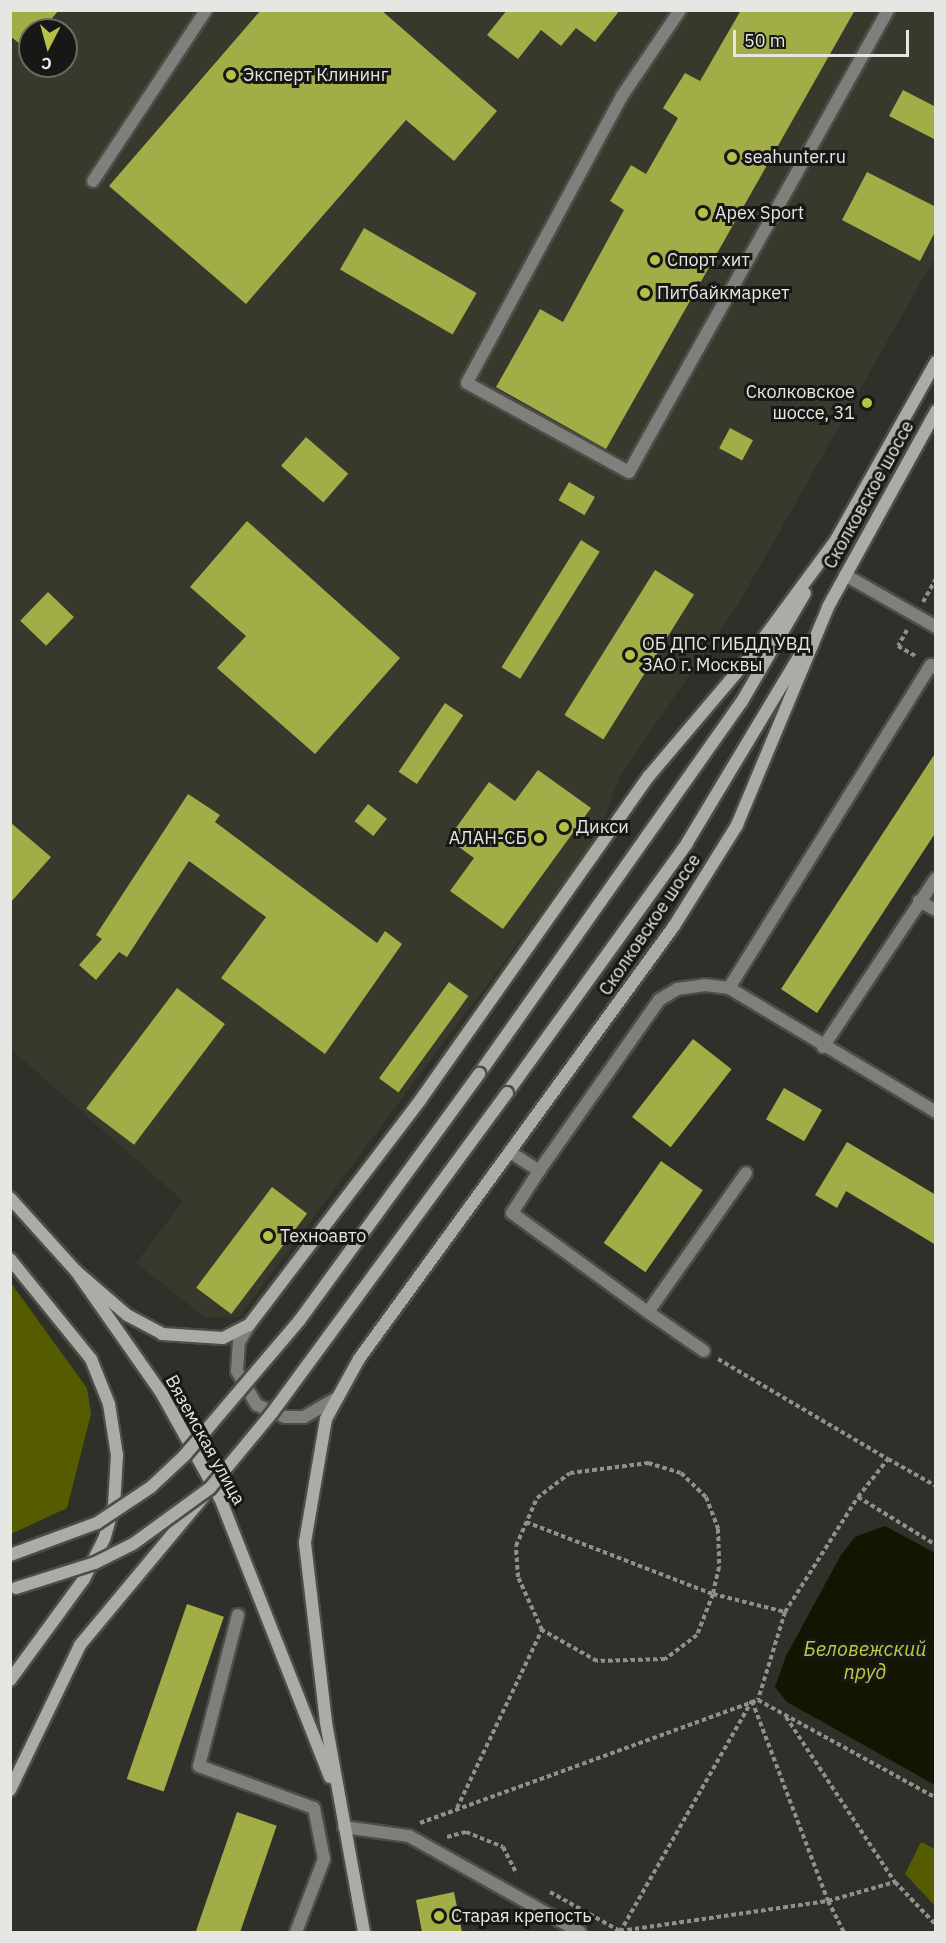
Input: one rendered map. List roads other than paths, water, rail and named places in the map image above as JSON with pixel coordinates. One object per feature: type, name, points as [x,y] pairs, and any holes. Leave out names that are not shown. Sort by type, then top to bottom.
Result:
[{"type":"main road","name":"Сколковское шоссе","points":[[836,540],[936,362]]},
{"type":"main road","name":"Сколковское шоссе","points":[[326,1419],[338,1397],[510,1152],[674,926],[737,825],[828,607],[936,411]]},
{"type":"main road","points":[[10,1555],[106,1519],[185,1455],[299,1321],[479,1074],[741,703],[836,540]]},
{"type":"main road","points":[[76,1271],[127,1315],[162,1334],[223,1338],[249,1325],[421,1099],[649,776],[749,658],[836,540]]},
{"type":"main road","points":[[10,1790],[19,1765],[81,1645],[272,1413],[687,843],[828,607]]},
{"type":"main road","name":"Вяземская улица","points":[[10,1198],[76,1271],[162,1394],[220,1498],[339,1798]]},
{"type":"main road","points":[[10,1259],[91,1359],[109,1404],[117,1455],[114,1505],[104,1539],[84,1579],[11,1675]]},
{"type":"main road","name":"Вяземская улица","points":[[326,1419],[305,1542],[339,1798],[364,1932]]},
{"type":"main road","points":[[13,1588],[95,1563],[210,1488]]},
{"type":"street","points":[[93,181],[206,10]]},
{"type":"street","points":[[680,10],[622,96],[466,383],[629,472],[888,10]]},
{"type":"street","points":[[844,575],[936,627]]},
{"type":"street","points":[[729,988],[931,665],[936,668]]},
{"type":"street","points":[[823,1047],[936,878]]},
{"type":"street","points":[[919,901],[936,910]]},
{"type":"street","points":[[704,1351],[512,1213],[659,1000],[676,989],[729,988],[823,1047],[936,1112]]},
{"type":"street","points":[[510,1152],[539,1171]]},
{"type":"street","points":[[648,1312],[746,1173]]},
{"type":"street","points":[[249,1325],[236,1361],[244,1390],[257,1405],[285,1417],[304,1417],[338,1397]]},
{"type":"street","points":[[238,1615],[199,1766],[314,1808],[324,1859],[296,1932]]},
{"type":"street","points":[[344,1827],[409,1836],[580,1932]]},
{"type":"water","name":"Беловежский пруд","points":[[885,1526],[935,1553],[935,1785],[787,1702],[775,1687],[786,1656],[841,1555],[855,1537]]},
{"type":"place","name":"Эксперт Клининг","points":[[231,75]]},
{"type":"place","name":"seahunter.ru","points":[[732,157]]},
{"type":"place","name":"Apex Sport","points":[[703,213]]},
{"type":"place","name":"Спорт хит","points":[[655,260]]},
{"type":"place","name":"Питбайкмаркет","points":[[645,293]]},
{"type":"place","name":"Сколковское шоссе, 31","points":[[867,403]]},
{"type":"place","name":"ОБ ДПС ГИБДД УВД ЗАО г. Москвы","points":[[630,655]]},
{"type":"place","name":"Дикси","points":[[564,827]]},
{"type":"place","name":"АЛАН-СБ","points":[[539,838]]},
{"type":"place","name":"Техноавто","points":[[268,1236]]},
{"type":"place","name":"Старая крепость","points":[[439,1916]]}]
